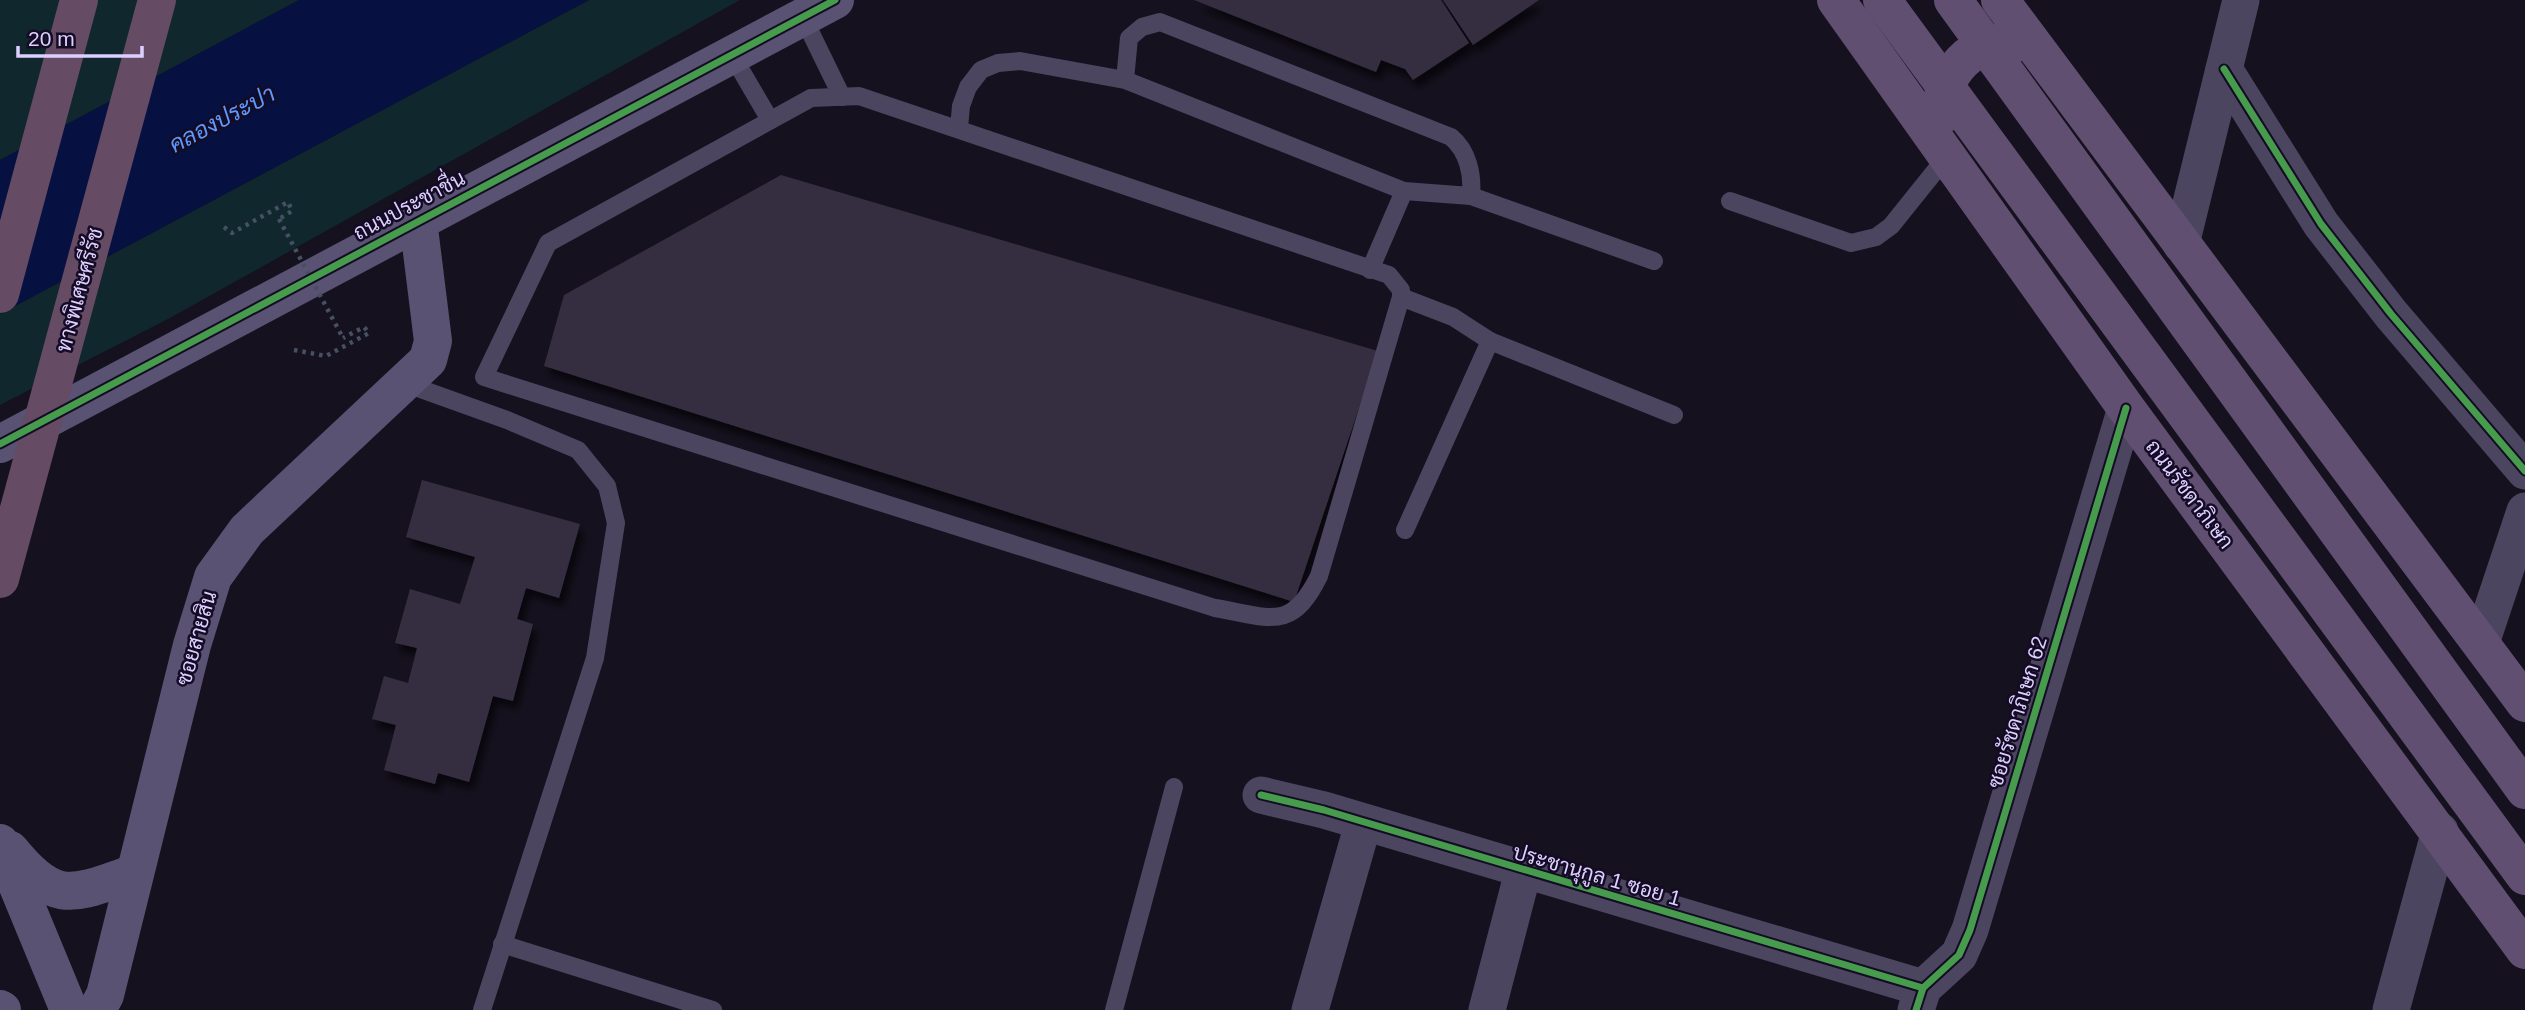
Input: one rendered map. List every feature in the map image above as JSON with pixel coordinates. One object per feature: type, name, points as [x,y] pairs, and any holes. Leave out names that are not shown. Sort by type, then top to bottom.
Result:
[{"type":"highway","points":[[0,294],[79,0]]},
{"type":"highway","name":"ทางพิเศษศรีรัช","points":[[0,579],[157,0]]},
{"type":"main road","name":"ถนนรัชดาภิเษก","points":[[1836,0],[2126,408],[2525,950]]},
{"type":"main road","name":"ถนนรัชดาภิเษก","points":[[1882,0],[2525,876]]},
{"type":"main road","points":[[1953,0],[2525,790]]},
{"type":"main road","points":[[2000,0],[2525,703]]},
{"type":"main road","name":"ถนนประชาชื่น","points":[[0,444],[819,8]]},
{"type":"main road","points":[[1946,152],[1940,99],[1956,65],[1983,45],[2015,42],[2059,80]]},
{"type":"main road","name":"ซอยสายสิน","points":[[97,1010],[105,995],[192,645],[213,577],[247,530],[428,360],[432,341],[418,220]]},
{"type":"main road","points":[[0,837],[33,878],[55,888],[78,893],[135,873]]},
{"type":"main road","points":[[0,843],[69,1010]]},
{"type":"street","points":[[2181,244],[2241,0]]},
{"type":"street","points":[[2224,69],[2321,224],[2391,314],[2525,471]]},
{"type":"street","name":"ซอยรัชดาภิเษก 62","points":[[1920,999],[1959,956],[1970,930],[2126,408]]},
{"type":"street","points":[[2482,643],[2525,511]]},
{"type":"street","name":"ประชานุกูล 1 ซอย 1","points":[[1261,794],[1523,872],[1920,999]]},
{"type":"street","points":[[1310,1010],[1363,824]]},
{"type":"street","points":[[2390,1010],[2440,831]]},
{"type":"street","points":[[1487,1010],[1523,872]]},
{"type":"lane","points":[[819,8],[842,97]]},
{"type":"lane","points":[[1125,80],[1129,38],[1142,27],[1160,22],[1451,137],[1459,144],[1468,162],[1472,182],[1471,196]]},
{"type":"lane","points":[[732,55],[770,120]]},
{"type":"lane","points":[[959,128],[961,106],[968,87],[981,71],[998,63],[1020,61],[1125,80],[1405,191],[1471,196],[1654,261]]},
{"type":"lane","points":[[859,96],[1389,275],[1396,280],[1401,297],[1319,576],[1307,600],[1298,610],[1278,618],[1215,608],[484,377],[548,243],[770,120],[811,98],[859,96]]},
{"type":"lane","points":[[1730,201],[1851,243],[1876,237],[1891,226],[1946,152]]},
{"type":"lane","points":[[1370,270],[1405,191]]},
{"type":"lane","points":[[1401,297],[1453,317],[1490,341],[1674,415]]},
{"type":"lane","points":[[1405,530],[1490,341]]},
{"type":"lane","points":[[404,383],[507,420],[578,450],[607,486],[616,523],[595,657],[482,1010]]},
{"type":"lane","points":[[1114,1010],[1174,787]]},
{"type":"lane","points":[[502,944],[713,1010]]},
{"type":"path","points":[[224,227],[232,233],[288,202],[292,211],[279,219],[343,338],[364,327],[369,333],[326,356],[294,350]]},
{"type":"green space","points":[[0,0],[299,0],[0,160]]},
{"type":"green space","points":[[589,0],[740,0],[170,318],[0,405],[0,314]]},
{"type":"water","name":"คลองประปา","points":[[299,0],[589,0],[0,314],[0,160]]},
{"type":"building","points":[[1194,0],[1441,0],[1469,43],[1413,80],[1405,69],[1381,60],[1376,72]]},
{"type":"building","points":[[1443,0],[1539,0],[1473,45]]},
{"type":"building","points":[[781,175],[1378,351],[1294,602],[544,366],[564,295]]},
{"type":"building","points":[[422,480],[580,524],[559,598],[526,588],[517,619],[533,624],[513,701],[493,696],[469,782],[438,773],[435,784],[384,770],[396,725],[372,719],[384,676],[408,683],[417,648],[395,643],[410,589],[460,604],[475,557],[406,537]]},
{"type":"cycle path","points":[[0,444],[835,0]]},
{"type":"cycle path","points":[[2224,69],[2321,224],[2391,314],[2525,471]]},
{"type":"cycle path","points":[[1916,1010],[1923,988],[1959,955],[1970,930],[2126,408]]},
{"type":"cycle path","points":[[1261,795],[1324,810],[1923,988]]}]
